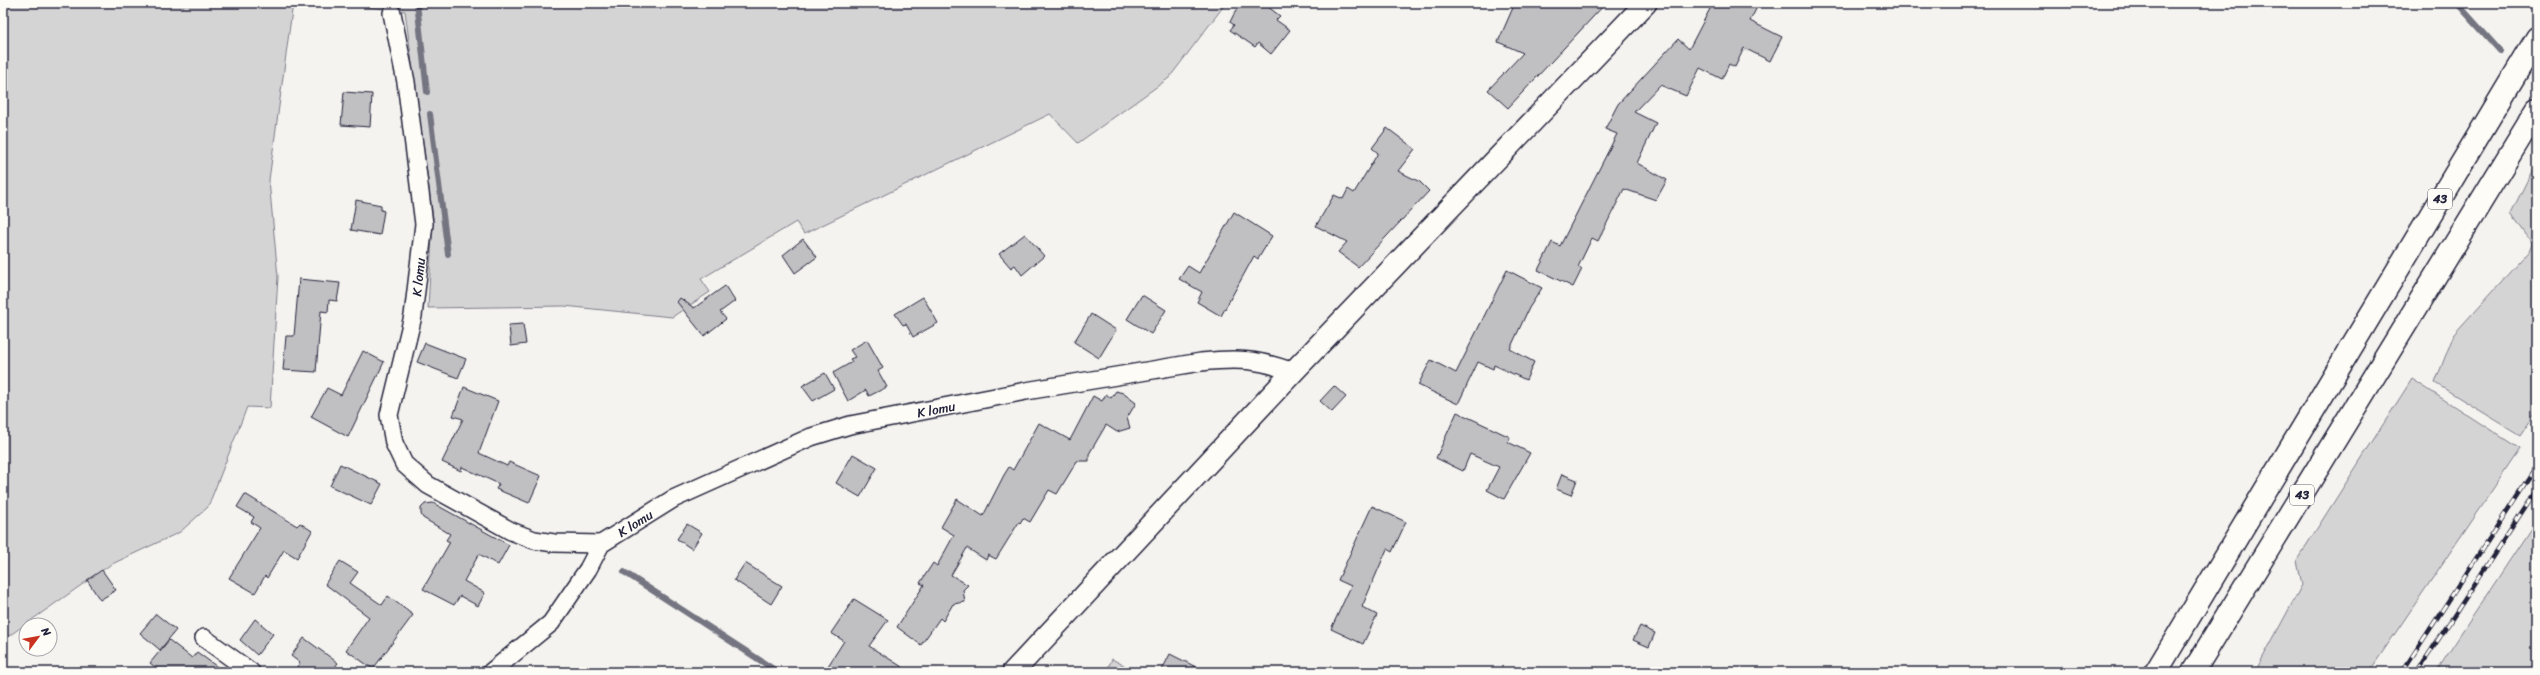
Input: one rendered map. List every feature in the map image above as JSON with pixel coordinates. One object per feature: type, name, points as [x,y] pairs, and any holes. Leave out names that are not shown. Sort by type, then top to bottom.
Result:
[{"type":"highway","name":"43","points":[[2156,672],[2537,38]]},
{"type":"highway","name":"43","points":[[2193,672],[2537,110]]},
{"type":"highway","points":[[2411,318],[2460,259],[2537,132]]},
{"type":"street","points":[[1013,672],[1293,372],[1646,3]]},
{"type":"street","name":"K lomu","points":[[392,13],[406,82],[424,224],[413,316],[389,415],[394,443],[404,464],[428,485],[511,531],[534,540],[554,543],[601,544],[673,499],[811,436],[850,425],[1026,391],[1208,362],[1257,360],[1293,372]]},
{"type":"street","points":[[491,672],[551,623],[588,569],[601,544]]},
{"type":"street","points":[[204,638],[251,672]]},
{"type":"shaded area","points":[[3,3],[293,3],[269,180],[278,277],[270,408],[247,407],[208,507],[180,532],[110,565],[36,617],[18,617],[18,629],[3,640]]},
{"type":"shaded area","points":[[355,3],[1226,3],[1169,78],[1078,143],[1050,114],[804,234],[796,222],[701,279],[710,292],[672,317],[564,306],[428,308],[433,218],[405,11],[358,6]]},
{"type":"shaded area","points":[[2537,161],[2537,410],[2520,435],[2435,383],[2454,334],[2529,251],[2532,243],[2511,213]]},
{"type":"shaded area","points":[[2412,379],[2520,449],[2369,672],[2255,672],[2302,585],[2297,560]]},
{"type":"shaded area","points":[[2537,519],[2537,672],[2436,672]]},
{"type":"shaded area","points":[[1112,659],[1136,672],[1106,672]]},
{"type":"building","points":[[1242,3],[1263,3],[1280,16],[1276,20],[1290,30],[1271,54],[1258,43],[1255,47],[1230,30],[1234,25],[1230,22]]},
{"type":"building","points":[[1515,3],[1606,3],[1508,108],[1488,90],[1523,53],[1498,42]]},
{"type":"building","points":[[1713,3],[1759,3],[1750,21],[1782,37],[1770,61],[1744,48],[1735,67],[1729,64],[1722,79],[1700,68],[1686,96],[1660,85],[1634,112],[1656,123],[1637,163],[1667,180],[1656,200],[1624,189],[1598,241],[1592,238],[1578,267],[1582,269],[1573,287],[1538,270],[1552,242],[1560,246],[1617,134],[1605,129],[1618,104],[1678,39],[1689,49]]},
{"type":"building","points":[[344,92],[372,94],[370,127],[341,125]]},
{"type":"building","points":[[1387,128],[1415,149],[1398,171],[1420,182],[1429,191],[1358,267],[1338,252],[1347,242],[1316,226],[1334,195],[1343,199],[1348,189],[1354,193],[1378,153],[1372,148]]},
{"type":"building","points":[[356,200],[381,205],[381,210],[384,211],[380,235],[351,230]]},
{"type":"building","points":[[1234,212],[1272,236],[1258,259],[1254,256],[1221,316],[1197,302],[1202,292],[1179,279],[1188,266],[1199,273]]},
{"type":"building","points":[[1025,234],[1044,256],[1022,275],[1015,265],[1011,268],[999,254]]},
{"type":"building","points":[[803,239],[817,257],[795,273],[783,255]]},
{"type":"building","points":[[1507,270],[1542,288],[1529,308],[1510,349],[1534,362],[1526,380],[1494,365],[1493,369],[1478,362],[1458,404],[1418,385],[1431,360],[1456,373]]},
{"type":"building","points":[[299,279],[340,283],[337,301],[329,300],[328,312],[321,311],[316,372],[283,370],[286,336],[294,336]]},
{"type":"building","points":[[725,286],[735,301],[720,312],[726,319],[704,336],[677,302],[680,298],[694,308]]},
{"type":"building","points":[[1142,295],[1166,310],[1151,334],[1127,319]]},
{"type":"building","points":[[923,297],[938,323],[913,337],[906,324],[903,325],[895,314]]},
{"type":"building","points":[[1091,314],[1116,330],[1099,358],[1074,342]]},
{"type":"building","points":[[523,324],[526,344],[511,346],[509,325]]},
{"type":"building","points":[[867,340],[883,368],[878,371],[887,387],[869,396],[866,390],[848,401],[833,373],[852,362],[850,359],[855,357],[850,350]]},
{"type":"building","points":[[425,343],[466,359],[458,378],[417,362]]},
{"type":"building","points":[[363,351],[384,362],[348,437],[311,417],[327,388],[341,395]]},
{"type":"building","points":[[825,373],[834,389],[813,401],[802,386]]},
{"type":"building","points":[[1334,386],[1346,397],[1332,412],[1320,401]]},
{"type":"building","points":[[464,387],[498,401],[479,453],[507,466],[509,462],[541,476],[529,503],[496,489],[499,484],[462,467],[461,471],[442,462],[463,419],[453,416]]},
{"type":"building","points":[[1116,391],[1123,393],[1136,403],[1127,418],[1130,428],[1117,432],[1106,425],[1089,454],[1089,461],[1077,461],[1057,494],[1049,490],[1030,522],[1023,518],[1020,523],[1019,522],[996,559],[988,555],[986,560],[967,548],[951,575],[968,585],[963,590],[965,602],[953,604],[943,621],[940,618],[921,645],[897,627],[924,585],[920,583],[933,563],[937,566],[954,535],[941,527],[957,499],[983,516],[1004,475],[1009,467],[1013,470],[1039,423],[1070,440],[1093,396],[1102,401],[1106,394],[1111,398]]},
{"type":"building","points":[[1457,412],[1510,437],[1508,442],[1530,453],[1504,499],[1487,490],[1499,467],[1470,454],[1463,471],[1436,458]]},
{"type":"building","points":[[853,454],[877,468],[860,497],[836,483]]},
{"type":"building","points":[[340,464],[382,484],[371,505],[330,486]]},
{"type":"building","points":[[1562,474],[1577,480],[1571,495],[1556,489]]},
{"type":"building","points":[[245,494],[297,526],[300,523],[312,531],[297,558],[284,550],[267,578],[265,576],[255,593],[229,578],[260,528],[251,522],[254,517],[237,507]]},
{"type":"building","points":[[433,503],[509,545],[498,565],[479,554],[464,581],[485,593],[478,606],[460,596],[454,605],[423,589],[450,542],[446,540],[450,534],[423,518],[421,514],[421,508],[425,504]]},
{"type":"building","points":[[1372,506],[1406,522],[1392,552],[1387,549],[1362,607],[1377,615],[1363,644],[1331,629],[1351,586],[1338,580]]},
{"type":"building","points":[[687,524],[702,533],[692,549],[677,539]]},
{"type":"building","points":[[340,561],[358,572],[350,583],[382,605],[388,596],[413,615],[373,669],[346,650],[369,617],[325,584]]},
{"type":"building","points":[[745,563],[782,586],[771,604],[734,580]]},
{"type":"building","points":[[102,570],[116,590],[100,600],[87,580]]},
{"type":"building","points":[[854,599],[888,620],[869,646],[910,672],[837,672],[828,666],[844,641],[831,633]]},
{"type":"building","points":[[156,614],[176,630],[160,650],[140,633]]},
{"type":"building","points":[[255,619],[273,634],[257,655],[240,640]]},
{"type":"building","points":[[1640,626],[1655,633],[1649,647],[1633,640]]},
{"type":"building","points":[[304,638],[338,663],[331,672],[293,672],[300,663],[291,656]]},
{"type":"building","points":[[169,640],[192,658],[197,652],[224,672],[161,672],[150,663]]},
{"type":"building","points":[[1170,654],[1206,672],[1161,672]]},
{"type":"waterway","points":[[417,3],[427,92]]},
{"type":"waterway","points":[[2457,3],[2501,52]]},
{"type":"waterway","points":[[430,114],[448,254]]},
{"type":"waterway","points":[[624,572],[778,672]]},
{"type":"railway","points":[[2402,672],[2537,465]]},
{"type":"railway","points":[[2417,672],[2537,489]]}]
